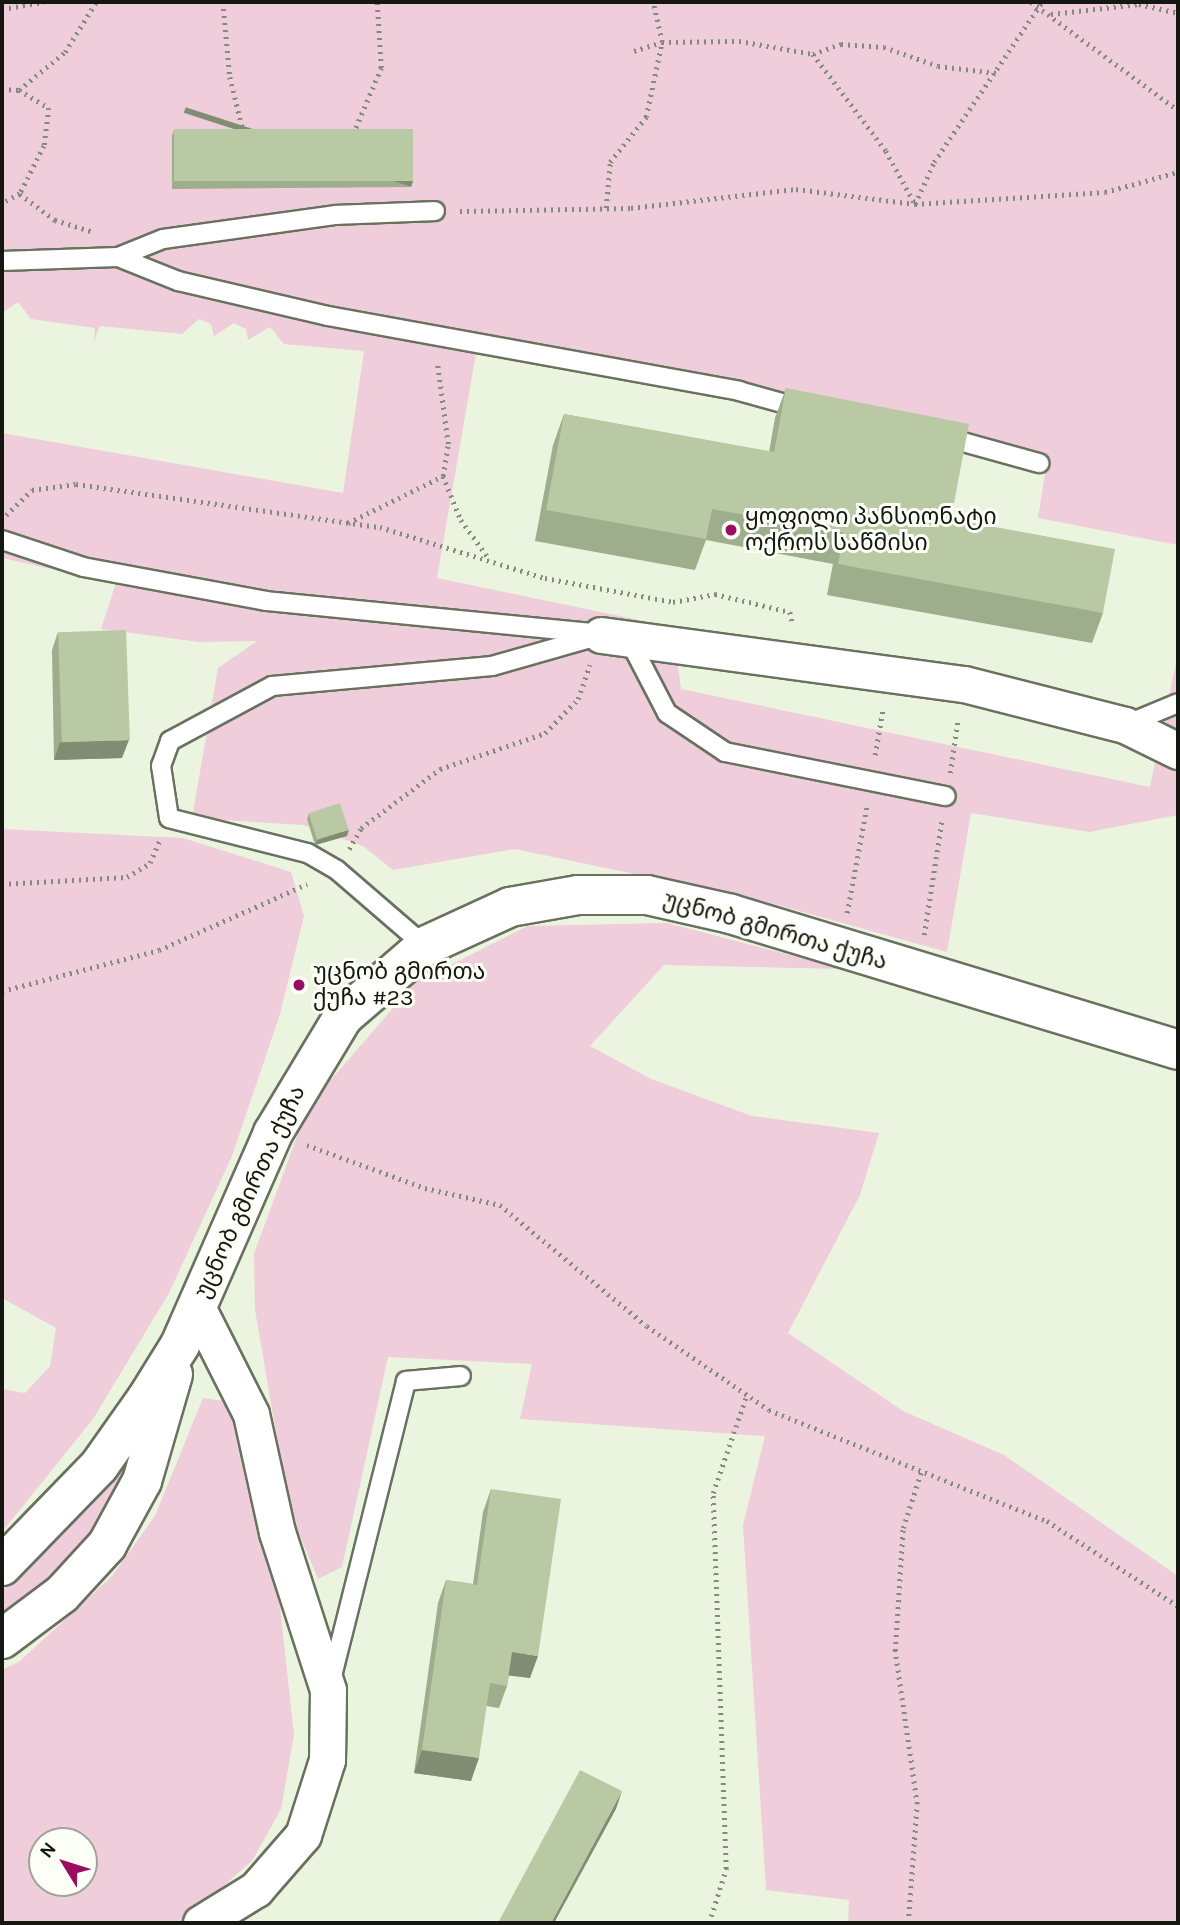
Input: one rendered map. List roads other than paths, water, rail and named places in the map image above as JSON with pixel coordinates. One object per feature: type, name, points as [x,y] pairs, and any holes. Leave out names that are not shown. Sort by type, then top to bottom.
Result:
[{"type":"main road","name":"უცნობ გმირთა ქუჩა","points":[[2,1639],[62,1594],[107,1545],[142,1481],[180,1345],[273,1133],[343,1017],[425,946],[510,907],[578,895],[647,895],[731,914],[1178,1050]]},
{"type":"main road","name":"უცნობ გმირთა ქუჩა","points":[[2,1566],[99,1466],[180,1345]]},
{"type":"street","points":[[615,636],[891,670],[1125,725],[1178,751]]},
{"type":"street","points":[[197,1307],[251,1414],[277,1532],[328,1690],[327,1760],[303,1835],[256,1889],[201,1923]]},
{"type":"lane","points":[[2,261],[118,257],[163,239],[336,215],[435,211]]},
{"type":"lane","points":[[118,257],[178,281],[429,337],[739,391],[828,414]]},
{"type":"lane","points":[[922,432],[1039,463]]},
{"type":"lane","points":[[2,540],[83,568],[265,601],[615,636]]},
{"type":"lane","points":[[615,636],[667,713],[724,752],[946,796]]},
{"type":"lane","points":[[425,946],[337,870],[307,853],[169,818],[161,766],[170,741],[272,687],[492,666],[615,636]]},
{"type":"lane","points":[[1125,725],[1178,703]]},
{"type":"lane","points":[[328,1690],[407,1381],[461,1376]]},
{"type":"place","name":"ყოფილი პანსიონატი ოქროს საწმისი","points":[[731,530]]},
{"type":"place","name":"უცნობ გმირთა ქუჩა #23","points":[[299,985]]}]
